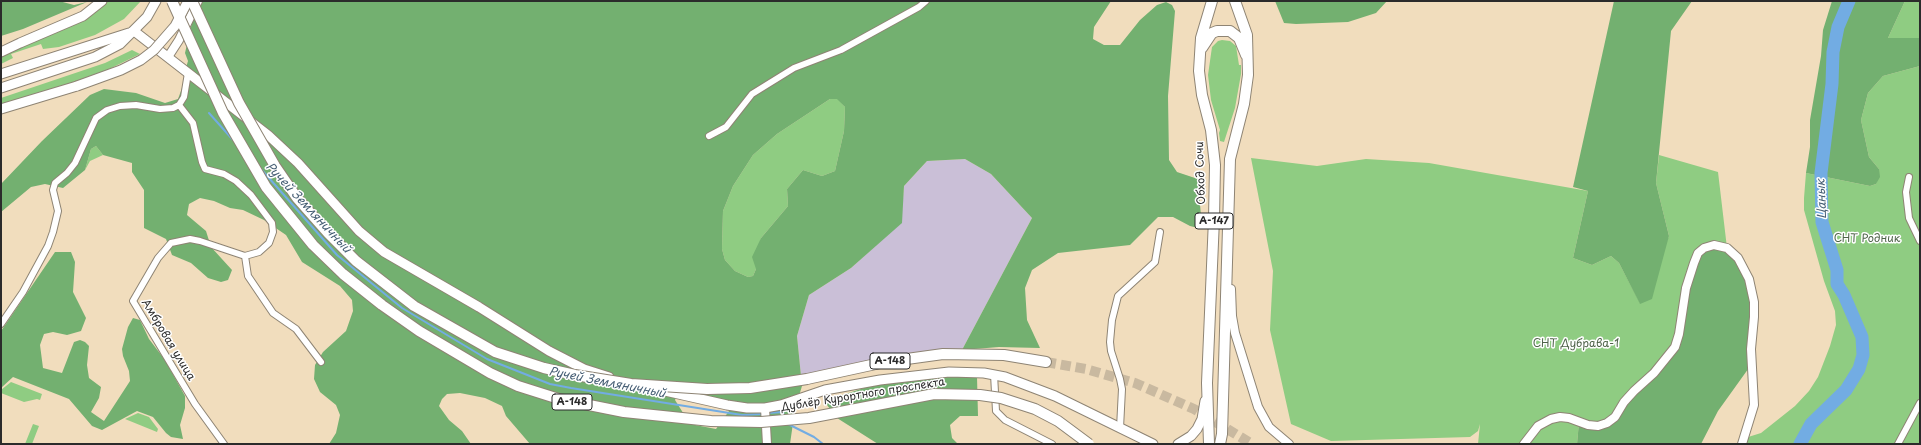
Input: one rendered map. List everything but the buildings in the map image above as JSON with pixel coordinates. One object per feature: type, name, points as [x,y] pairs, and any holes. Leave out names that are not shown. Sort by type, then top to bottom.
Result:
[{"type":"main road","points":[[3,50],[78,19],[102,1]]},
{"type":"main road","points":[[1,88],[95,57],[120,44],[147,17],[156,1]]},
{"type":"main road","name":"Дублёр Курортного проспекта","points":[[172,1],[223,113],[266,187],[313,245],[343,274],[418,331],[490,373],[518,386],[584,404],[624,412],[711,422],[761,422],[793,419],[934,394],[980,395],[1001,398],[1035,409],[1058,421],[1089,444]]},
{"type":"main road","points":[[1,109],[77,86],[121,70],[141,60],[154,50],[175,26],[188,1]]},
{"type":"main road","name":"А-148","points":[[192,1],[239,102],[275,166],[297,198],[328,233],[356,261],[393,291],[419,310],[496,352],[537,367],[575,375],[630,384],[707,389],[750,388],[807,379],[886,362],[943,354],[1004,355],[1046,362]]},
{"type":"main road","name":"Обход Сочи","points":[[1209,444],[1207,383],[1215,165],[1211,130],[1200,84],[1199,71],[1201,38],[1212,1]]},
{"type":"main road","name":"А-147","points":[[1222,441],[1226,254],[1230,159],[1244,104],[1248,60],[1247,35],[1235,1]]},
{"type":"main road","points":[[134,31],[268,135],[298,163],[359,231],[384,252],[473,303],[549,351],[584,368],[632,383],[727,405],[747,408],[766,408],[780,405],[825,390],[880,380],[949,372],[994,374],[1009,378],[1055,396],[1154,444]]},
{"type":"main road","points":[[1,74],[90,47],[134,31]]},
{"type":"main road","name":"А-147","points":[[1200,53],[1212,33],[1217,31],[1230,31],[1239,38],[1248,60]]},
{"type":"main road","name":"А-147","points":[[1178,444],[1192,436],[1202,419],[1207,383]]},
{"type":"street","points":[[168,57],[179,40],[198,1]]},
{"type":"street","points":[[709,136],[726,126],[752,94],[764,86],[794,68],[841,50],[919,7],[926,1]]},
{"type":"street","points":[[1,324],[23,292],[48,246],[54,232],[58,211],[53,190],[55,183],[67,173],[75,163],[96,118],[107,110],[120,106],[136,105],[167,110],[179,105],[184,97],[188,73]]},
{"type":"street","points":[[179,105],[193,123],[205,169],[224,174],[236,181],[251,195],[272,223],[273,232],[269,243],[259,252],[245,256],[248,276],[273,313],[296,329],[321,362]]},
{"type":"street","points":[[1909,177],[1906,192],[1909,218],[1920,241]]},
{"type":"street","points":[[1120,428],[1122,405],[1120,379],[1111,351],[1112,320],[1118,296],[1155,262],[1160,232]]},
{"type":"street","name":"Амбровая улица","points":[[224,444],[194,404],[133,301],[158,258],[171,243],[190,239],[245,256]]},
{"type":"street","points":[[1524,444],[1538,426],[1551,419],[1560,417],[1569,418],[1588,425],[1598,426],[1607,423],[1615,417],[1624,402],[1634,390],[1654,373],[1674,347],[1679,334],[1686,288],[1694,263],[1698,253],[1704,248],[1714,245],[1726,248],[1738,258],[1749,279],[1754,302],[1751,349],[1754,405],[1742,444]]},
{"type":"street","name":"А-147","points":[[1226,254],[1230,270],[1233,326],[1252,389],[1258,407],[1269,427],[1289,444]]},
{"type":"street","points":[[994,374],[996,411],[1005,420],[1052,444]]},
{"type":"street","points":[[1898,444],[1920,403]]},
{"type":"street","points":[[766,408],[768,444]]},
{"type":"shaded area","points":[[965,159],[991,174],[1032,218],[962,350],[807,379],[802,386],[797,336],[809,295],[851,268],[901,223],[904,186],[927,161]]},
{"type":"green space","points":[[1,1],[59,1],[74,5],[87,2],[23,29],[1,36]]},
{"type":"green space","points":[[106,1],[141,1],[124,19],[95,35],[59,47],[43,49],[41,44],[11,54],[13,58],[1,64],[1,55]]},
{"type":"green space","points":[[197,1],[1111,1],[1094,27],[1093,39],[1104,45],[1120,45],[1140,20],[1157,5],[1166,2],[1172,5],[1175,11],[1168,96],[1169,160],[1177,172],[1198,179],[1202,229],[1190,226],[1173,217],[1158,217],[1130,245],[1058,253],[1032,270],[1025,288],[1027,320],[1040,348],[999,347],[962,350],[1032,218],[991,174],[965,159],[927,161],[904,186],[902,223],[851,268],[809,295],[797,336],[802,386],[795,409],[790,444],[530,444],[506,416],[502,406],[485,398],[460,393],[447,394],[442,399],[439,406],[449,420],[462,431],[471,444],[329,444],[336,433],[340,415],[336,405],[320,392],[314,379],[315,365],[323,352],[346,331],[353,311],[352,300],[340,286],[302,262],[286,235],[264,220],[243,210],[230,208],[214,201],[200,198],[189,204],[187,215],[206,231],[211,247],[232,270],[228,280],[221,282],[208,278],[191,263],[172,255],[166,239],[144,228],[144,190],[132,172],[132,163],[103,155],[96,146],[91,149],[85,170],[63,188],[45,184],[31,187],[1,212],[1,184],[42,141],[90,95],[104,89],[136,93],[165,103],[178,99],[185,80],[185,71],[188,61],[185,53]],"holes":[[[830,99],[837,99],[845,107],[844,131],[835,171],[822,176],[803,170],[787,189],[788,206],[761,238],[752,257],[756,269],[753,276],[748,277],[735,271],[725,260],[722,249],[723,211],[733,186],[753,155],[777,134]],[[677,394],[726,404],[729,411],[716,429],[690,424],[675,400]]]},
{"type":"green space","points":[[1275,1],[1387,1],[1376,13],[1348,22],[1296,24],[1284,23]]},
{"type":"green space","points":[[1614,1],[1692,1],[1671,31],[1656,183],[1669,236],[1652,299],[1640,304],[1619,263],[1611,256],[1592,265],[1573,258],[1588,191],[1573,187]]},
{"type":"green space","points":[[1832,1],[1905,1],[1888,38],[1920,38],[1920,66],[1883,76],[1868,93],[1861,120],[1869,157],[1879,169],[1880,177],[1876,184],[1870,186],[1806,173],[1810,147],[1810,120],[1821,56],[1823,30]]},
{"type":"green space","points":[[1905,1],[1920,1],[1920,38],[1888,38]]},
{"type":"green space","points":[[1218,41],[1230,41],[1236,46],[1239,65],[1241,65],[1241,74],[1235,108],[1224,142],[1220,141],[1220,130],[1211,100],[1208,75],[1212,47]]},
{"type":"green space","points":[[132,50],[140,54],[105,71],[1,107],[1,98],[105,63]]},
{"type":"green space","name":"СНТ Родник","points":[[1920,66],[1920,444],[1748,444],[1745,438],[1761,433],[1795,406],[1809,391],[1818,377],[1836,325],[1835,311],[1824,281],[1804,210],[1806,173],[1870,186],[1876,184],[1879,169],[1869,157],[1861,120],[1868,93],[1883,76]]},
{"type":"green space","points":[[837,98],[845,107],[844,131],[835,171],[822,176],[803,170],[787,189],[788,206],[761,238],[756,269],[753,276],[748,277],[735,271],[725,260],[722,249],[723,211],[733,186],[753,155],[777,134],[830,99]]},
{"type":"green space","points":[[96,146],[103,155],[90,161],[85,170],[91,149]]},
{"type":"green space","name":"СНТ Дубрава-1","points":[[1659,155],[1718,172],[1727,248],[1678,340],[1607,423],[1579,422],[1577,444],[1478,444],[1480,424],[1478,431],[1470,437],[1331,441],[1291,424],[1270,330],[1273,271],[1251,158],[1317,166],[1366,159],[1429,163],[1588,191],[1573,258],[1592,265],[1611,256],[1619,263],[1640,303],[1669,236],[1656,183]]},
{"type":"green space","points":[[1704,248],[1733,252],[1752,291],[1751,365],[1718,411],[1701,444],[1577,444],[1579,422],[1607,423],[1675,347],[1681,312]]},
{"type":"green space","points":[[55,252],[71,252],[75,262],[73,292],[86,318],[81,331],[67,335],[53,332],[44,334],[40,345],[43,368],[62,373],[74,342],[80,340],[85,342],[89,346],[87,365],[89,378],[101,387],[99,398],[91,412],[104,421],[130,381],[129,371],[122,349],[128,327],[133,318],[140,320],[149,339],[165,360],[185,396],[185,408],[180,425],[183,439],[171,437],[153,417],[137,411],[102,430],[92,426],[69,399],[13,377],[1,388],[1,331]]},
{"type":"green space","points":[[904,375],[977,377],[978,416],[960,416],[950,425],[952,438],[958,444],[878,444],[837,418],[824,401]]},
{"type":"green space","points":[[11,382],[42,394],[40,400],[37,399],[24,402],[1,393],[1,390]]},
{"type":"green space","points":[[138,413],[149,417],[158,429],[157,432],[125,419]]},
{"type":"green space","points":[[33,424],[39,426],[32,444],[25,444]]},
{"type":"waterway","name":"Цанык","points":[[1800,444],[1811,424],[1846,390],[1859,369],[1863,355],[1862,337],[1844,295],[1837,284],[1837,270],[1822,222],[1821,173],[1832,84],[1833,52],[1838,27],[1849,1]]},
{"type":"waterway","name":"Ручей Земляничный","points":[[209,113],[233,140]]},
{"type":"waterway","name":"Ручей Земляничный","points":[[261,169],[337,255],[402,308],[487,359],[550,384],[742,415],[763,414]]},
{"type":"waterway","name":"Ручей Земляничный","points":[[768,413],[783,412],[784,416]]},
{"type":"waterway","name":"Ручей Земляничный","points":[[788,424],[814,437],[823,444]]},
{"type":"tunnel","points":[[1046,362],[1086,369],[1135,383],[1194,409],[1252,444]]}]
